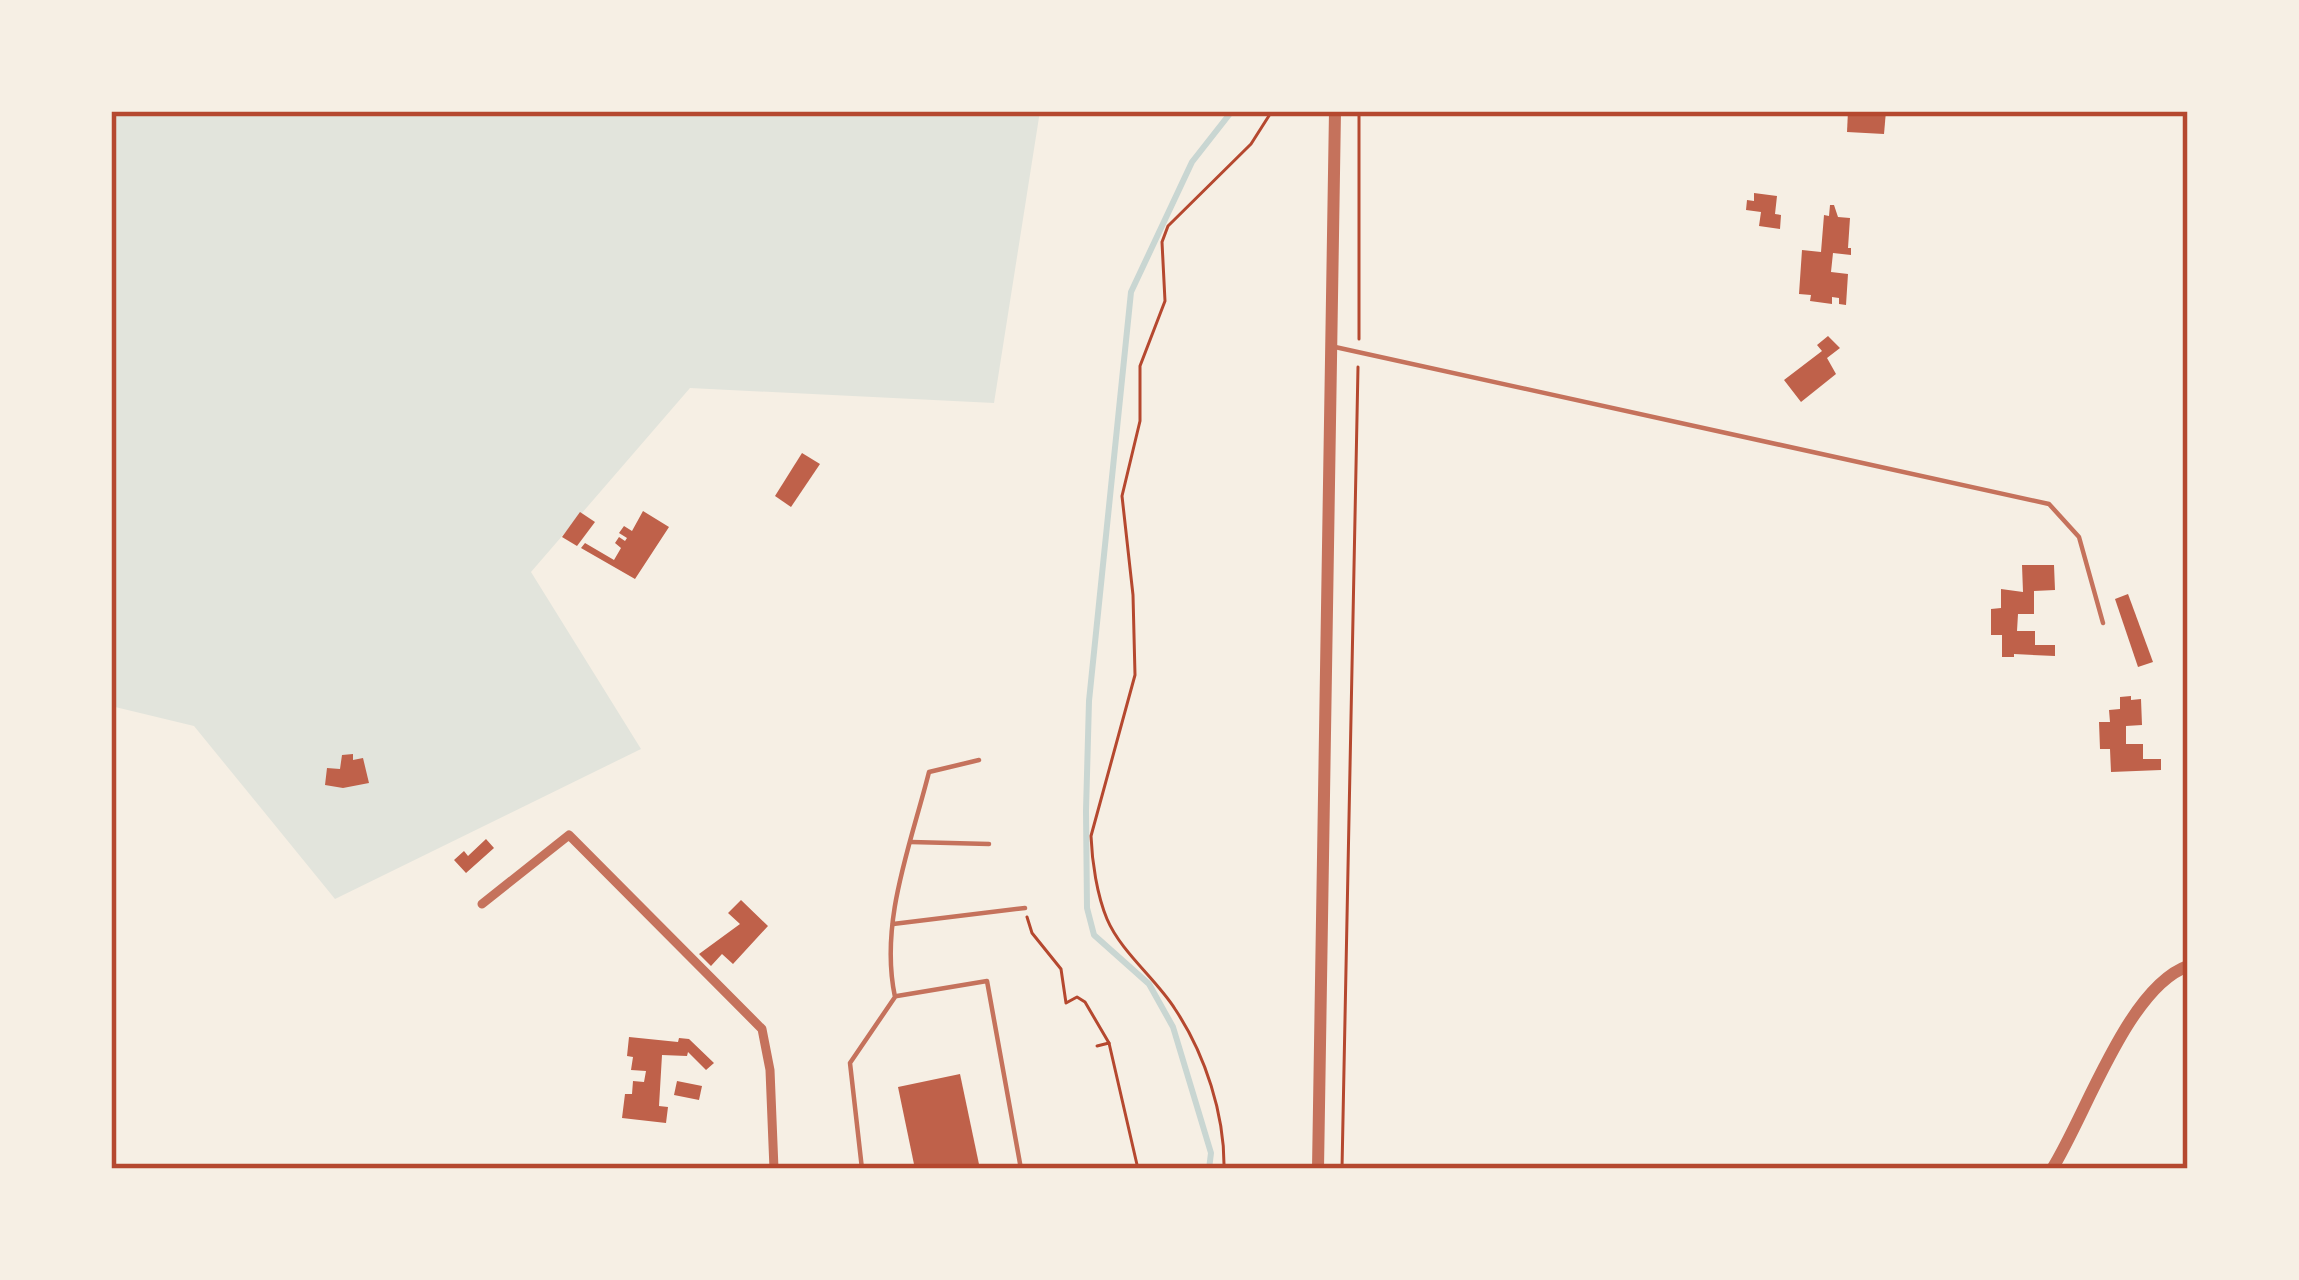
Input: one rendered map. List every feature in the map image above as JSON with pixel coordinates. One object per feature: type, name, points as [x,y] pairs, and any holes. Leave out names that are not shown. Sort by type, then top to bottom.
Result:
[{"type":"street","points":[[1318,1169],[1335,111]]},
{"type":"street","points":[[482,904],[569,836],[762,1028],[770,1070],[774,1169]]},
{"type":"street","points":[[2052,1169],[2137,1009],[2156,984],[2188,966]]},
{"type":"lane","points":[[1331,346],[2049,504],[2079,537],[2103,622]]},
{"type":"lane","points":[[862,1169],[850,1064],[895,997],[890,971],[892,924],[929,772],[979,760]]},
{"type":"lane","points":[[911,842],[989,844]]},
{"type":"lane","points":[[892,924],[1025,908]]},
{"type":"lane","points":[[895,997],[987,981],[1021,1169]]},
{"type":"path","points":[[1224,1169],[1225,1149],[1209,1076],[1177,1011],[1107,921],[1091,836],[1135,675],[1133,595],[1122,496],[1140,421],[1140,366],[1165,301],[1162,242],[1168,226],[1251,145],[1272,111]]},
{"type":"path","points":[[1342,1169],[1359,351],[1359,111]]},
{"type":"path","points":[[1025,908],[1032,933],[1061,968],[1066,1003],[1077,998],[1084,1003],[1109,1043],[1138,1169]]},
{"type":"path","points":[[1097,1046],[1109,1043]]},
{"type":"shaded area","points":[[111,111],[1040,111],[994,403],[690,388],[531,572],[641,749],[335,899],[194,726],[111,706]]},
{"type":"building","points":[[1848,111],[1886,111],[1884,134],[1847,132]]},
{"type":"building","points":[[1754,193],[1777,196],[1775,214],[1781,215],[1780,229],[1759,226],[1761,212],[1746,210]]},
{"type":"building","points":[[1830,205],[1838,217],[1850,218],[1851,255],[1833,253],[1831,272],[1848,274],[1846,305],[1839,304],[1839,298],[1832,297],[1832,304],[1799,294],[1802,250],[1821,252],[1824,215],[1829,216]]},
{"type":"building","points":[[1828,336],[1840,348],[1827,358],[1836,374],[1801,402],[1784,380],[1822,351],[1817,345]]},
{"type":"building","points":[[802,453],[820,464],[791,507],[775,496]]},
{"type":"building","points":[[643,511],[669,527],[635,579],[581,548],[585,543],[614,560],[621,548],[615,543],[619,537],[627,538],[619,533],[624,526],[632,531]]},
{"type":"building","points":[[580,512],[595,522],[577,546],[562,537]]},
{"type":"building","points":[[2022,565],[2054,565],[2055,590],[2034,591],[2034,614],[2018,614],[2017,631],[2035,631],[2035,645],[2055,645],[2055,656],[2002,657],[2002,635],[1991,635],[1991,609],[2001,608],[2001,589],[2023,592]]},
{"type":"building","points":[[2128,594],[2153,662],[2138,667],[2115,599]]},
{"type":"building","points":[[2131,696],[2131,700],[2141,699],[2142,725],[2126,726],[2126,744],[2143,744],[2143,759],[2161,759],[2161,770],[2111,772],[2110,749],[2100,749],[2099,722],[2110,722],[2109,710],[2120,709],[2120,697]]},
{"type":"building","points":[[353,754],[353,760],[363,758],[369,783],[343,788],[325,785],[327,768],[340,769],[342,755]]},
{"type":"building","points":[[486,839],[494,848],[466,873],[454,860],[464,851],[468,856]]},
{"type":"building","points":[[741,900],[768,926],[733,964],[722,954],[711,966],[699,954],[740,924],[728,913]]},
{"type":"building","points":[[629,1037],[689,1039],[714,1063],[706,1070],[688,1052],[687,1056],[662,1055],[659,1106],[668,1107],[666,1123],[622,1118],[625,1094],[632,1094],[633,1081],[644,1082],[646,1071],[631,1070]]},
{"type":"building","points":[[960,1074],[980,1169],[915,1169],[898,1087]]},
{"type":"building","points":[[677,1081],[702,1086],[699,1100],[674,1095]]},
{"type":"waterway","points":[[1209,1169],[1211,1153],[1173,1027],[1149,984],[1094,935],[1087,908],[1086,811],[1089,701],[1131,292],[1192,162],[1232,111]]}]
